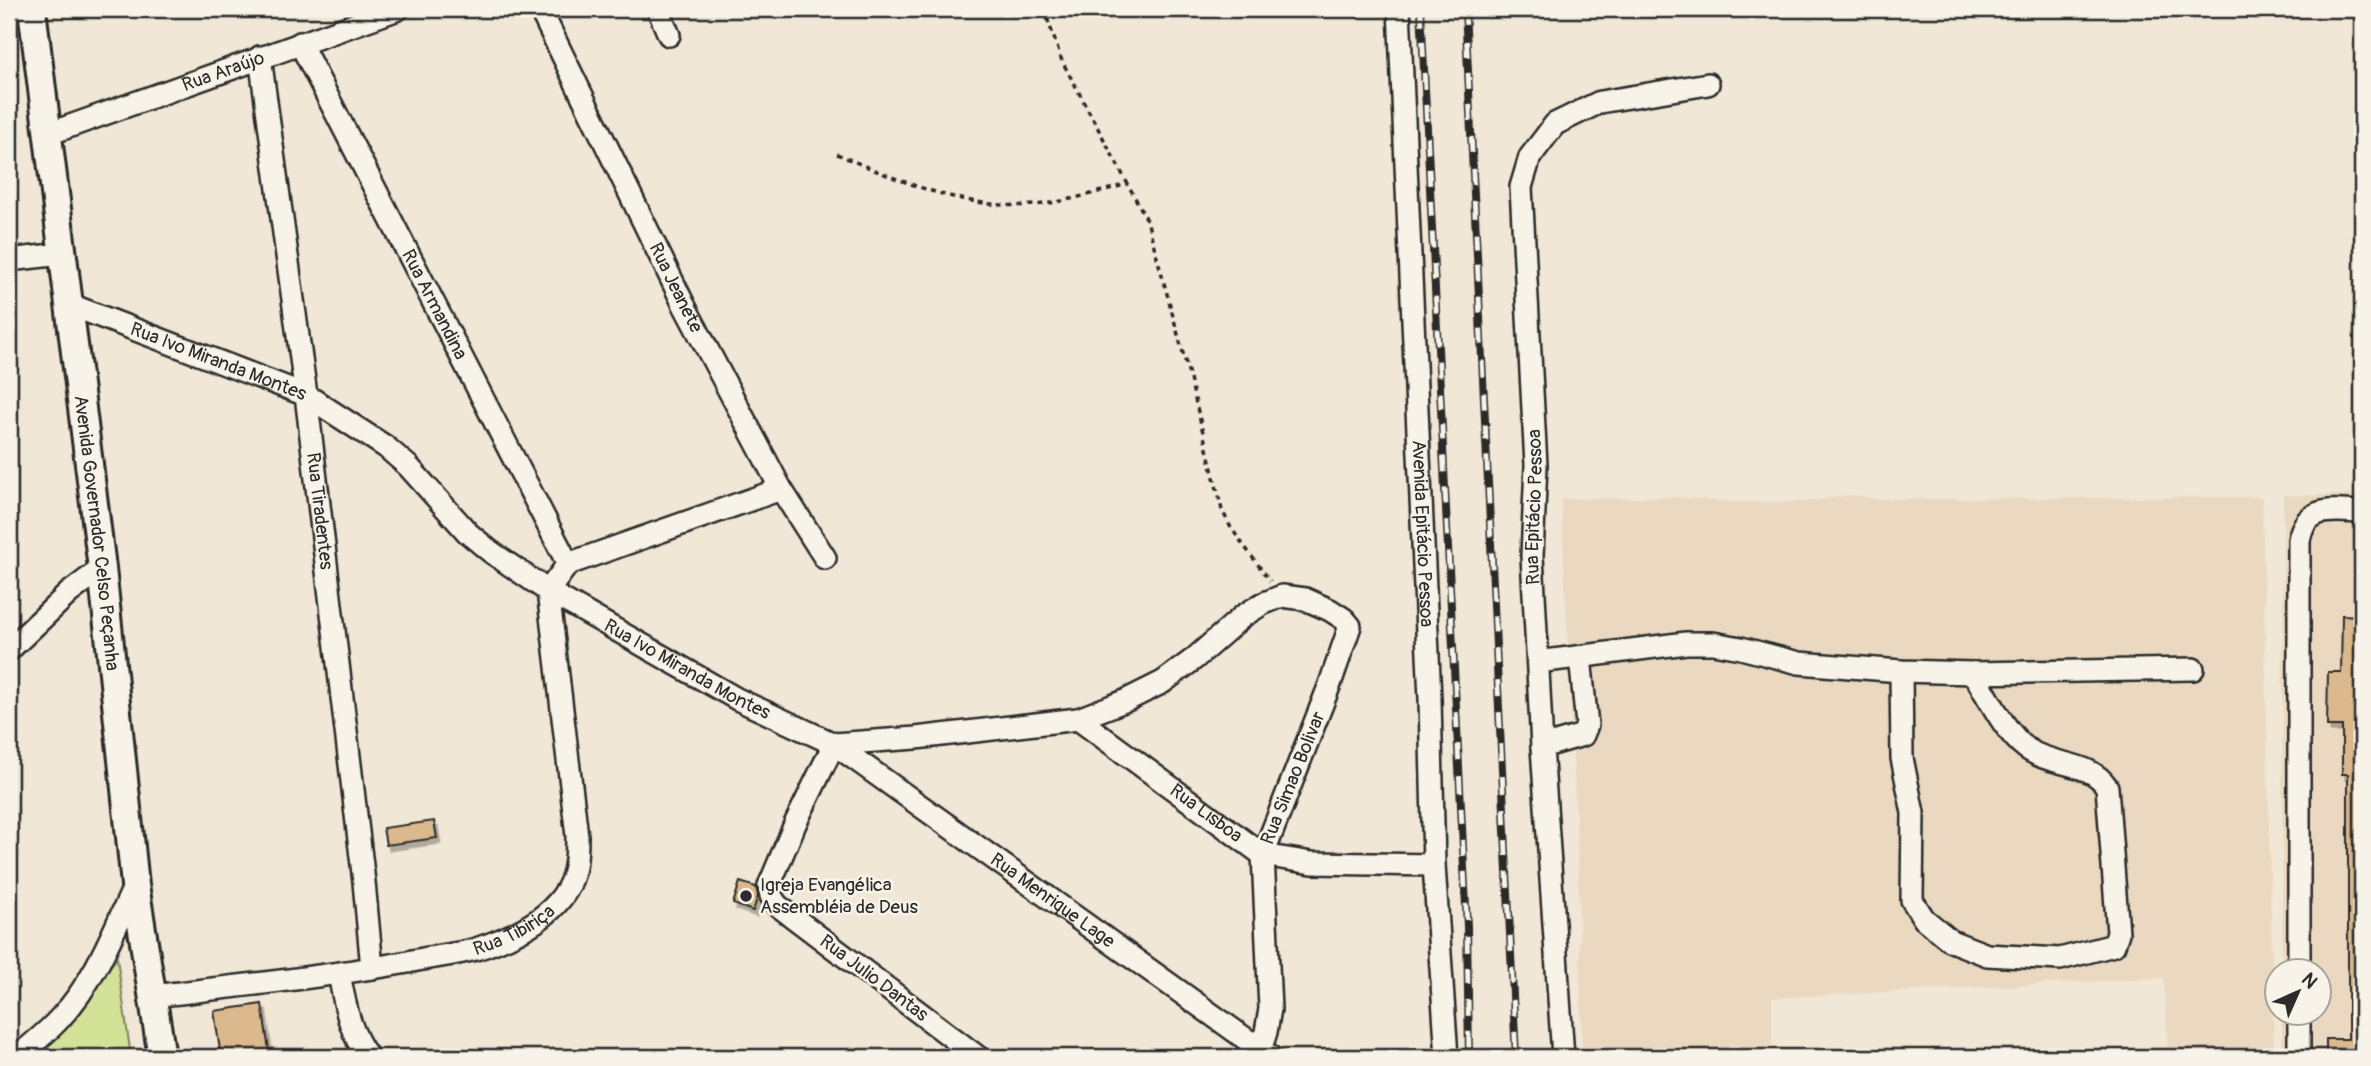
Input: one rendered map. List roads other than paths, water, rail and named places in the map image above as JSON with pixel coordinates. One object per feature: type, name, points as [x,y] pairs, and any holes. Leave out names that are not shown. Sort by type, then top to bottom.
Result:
[{"type":"main road","name":"Avenida Governador Celso Peçanha","points":[[32,9],[102,568],[135,885],[162,1057]]},
{"type":"street","name":"Rua Araújo","points":[[48,134],[398,9]]},
{"type":"street","name":"Rua Jeanete","points":[[540,9],[684,305],[781,489],[825,558]]},
{"type":"street","points":[[658,9],[669,35]]},
{"type":"street","name":"Avenida Epitácio Pessoa","points":[[1399,9],[1430,685],[1434,865],[1447,1057]]},
{"type":"street","name":"Rua Armandina","points":[[300,43],[568,564]]},
{"type":"street","name":"Rua Tiradentes","points":[[260,57],[306,395],[372,968]]},
{"type":"street","name":"Rua Epitácio Pessoa","points":[[1563,1057],[1531,556],[1536,465],[1521,187],[1530,157],[1555,124],[1600,102],[1708,85]]},
{"type":"street","points":[[9,260],[61,254]]},
{"type":"street","name":"Rua Ivo Miranda Montes","points":[[68,304],[306,395],[386,447],[408,466],[468,533],[548,591],[737,699],[834,744],[1078,719],[1127,700],[1163,682],[1194,659],[1243,615],[1282,596],[1305,599],[1330,610],[1344,618],[1350,626]]},
{"type":"street","points":[[548,591],[568,564],[781,489]]},
{"type":"street","points":[[2299,958],[2299,540],[2301,528],[2307,519],[2318,513],[2362,512]]},
{"type":"street","points":[[9,650],[69,593],[102,568]]},
{"type":"street","name":"Rua Tibiriça","points":[[153,996],[339,974],[476,949],[512,934],[545,915],[562,898],[576,864],[577,836],[548,591]]},
{"type":"street","name":"Rua Simao Bolivar","points":[[1263,1055],[1270,1009],[1263,855],[1350,626]]},
{"type":"street","points":[[1538,662],[1686,643],[1713,643],[1799,663],[1901,671],[1973,673],[2193,669]]},
{"type":"street","points":[[1542,747],[1583,735],[1587,726],[1580,657]]},
{"type":"street","points":[[1901,671],[1902,758],[1913,813],[1912,900],[1924,919],[1951,941],[1987,956],[2060,959],[2114,945],[2118,933],[2107,787],[2092,771],[2038,756],[2025,747],[2014,737],[1973,673]]},
{"type":"street","name":"Rua Lisboa","points":[[1078,719],[1263,855],[1312,863],[1434,865]]},
{"type":"street","name":"Rua Menrique Lage","points":[[834,744],[1263,1055]]},
{"type":"street","name":"Rua Julio Dantas","points":[[834,744],[769,886],[771,896],[777,905],[978,1057]]},
{"type":"street","points":[[17,1057],[62,1016],[79,995],[111,937],[135,885]]},
{"type":"street","points":[[339,974],[348,1020],[359,1045],[368,1057]]},
{"type":"street","points":[[2299,1028],[2299,1057]]},
{"type":"railway","points":[[1421,9],[1467,927],[1469,1057]]},
{"type":"railway","points":[[1465,9],[1516,1057]]},
{"type":"place","name":"Igreja Evangélica Assembléia de Deus","points":[[746,896]]}]
